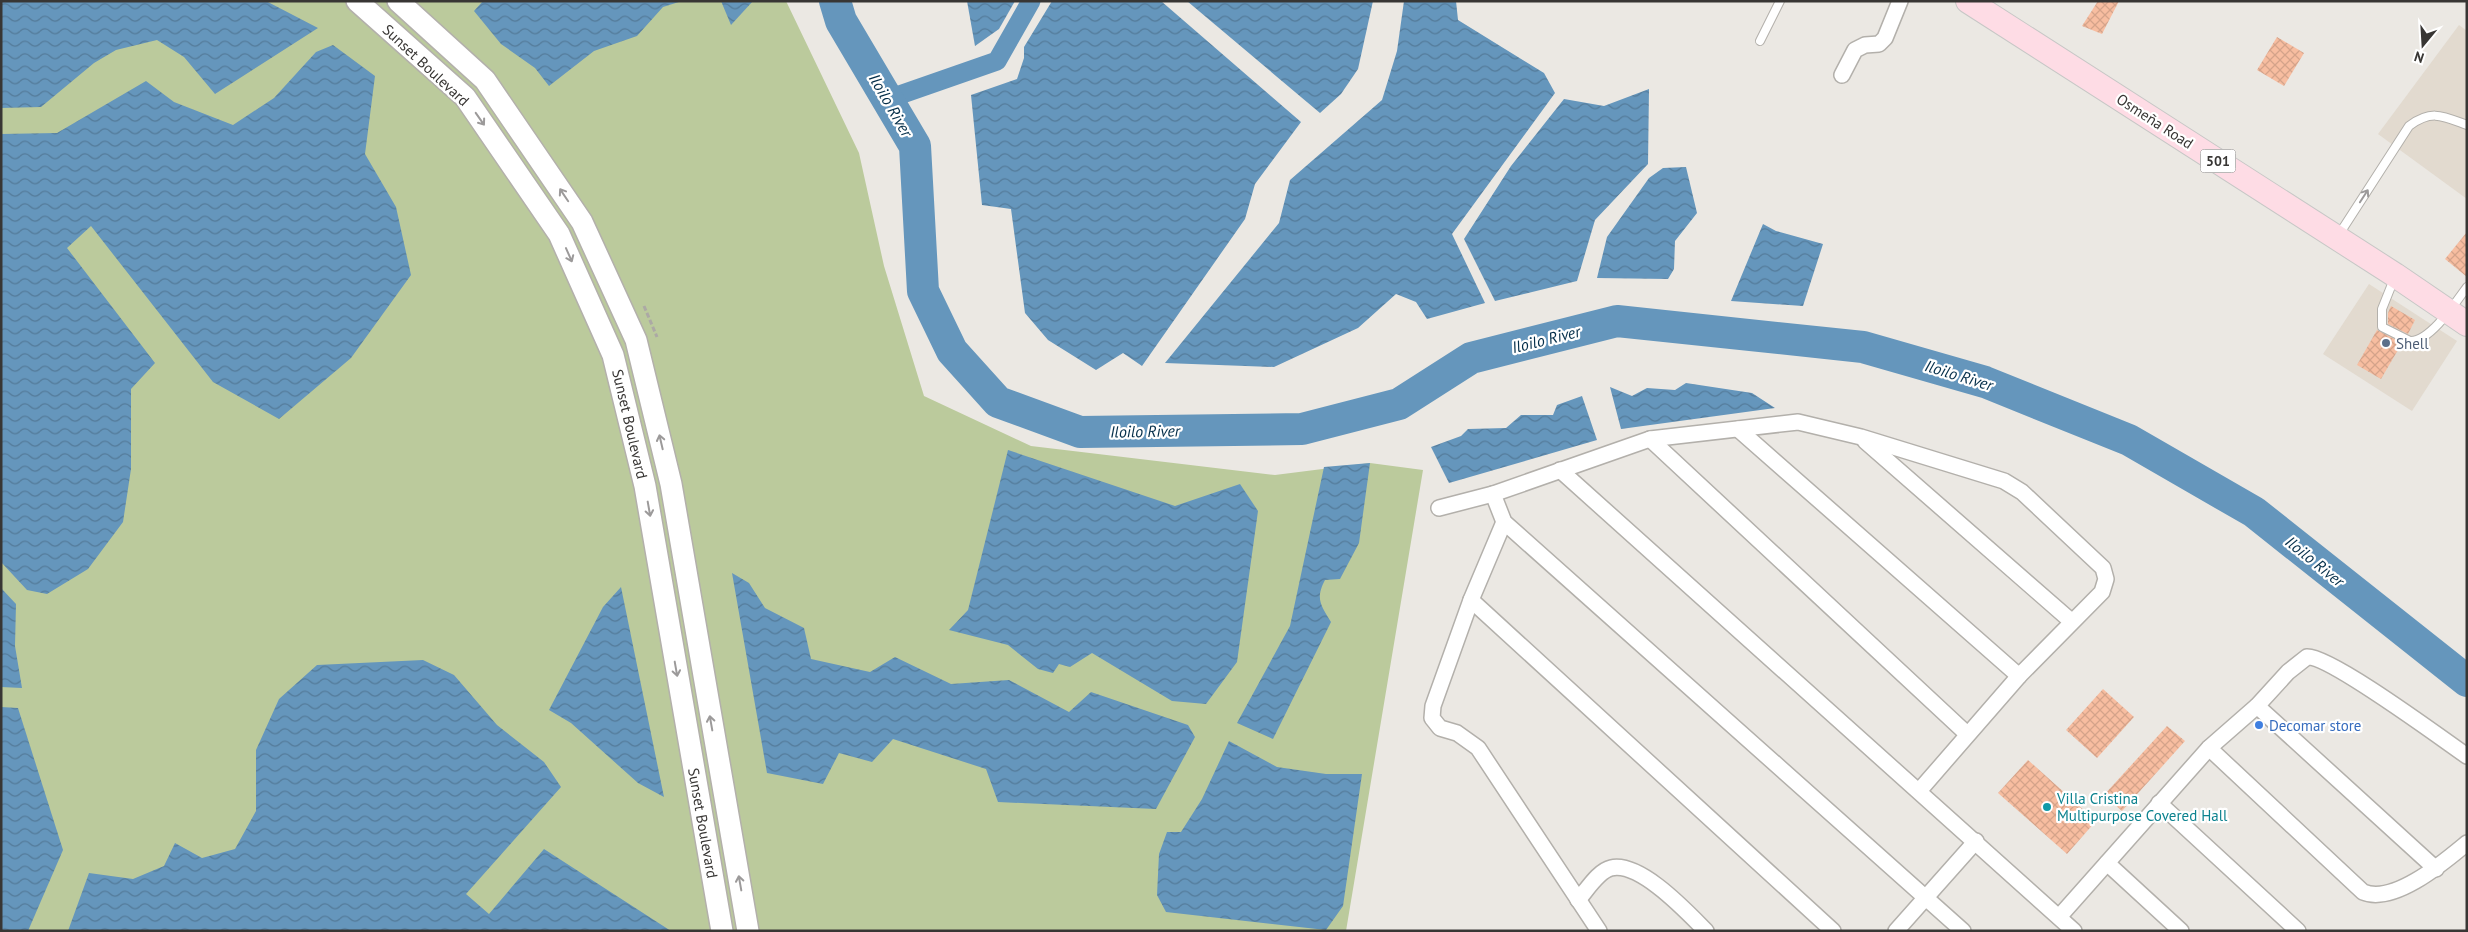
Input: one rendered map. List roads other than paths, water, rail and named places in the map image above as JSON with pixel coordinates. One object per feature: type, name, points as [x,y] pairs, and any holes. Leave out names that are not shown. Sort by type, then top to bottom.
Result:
[{"type":"main road","name":"Sunset Boulevard","points":[[357,1],[465,98],[559,234],[613,355],[645,486],[722,931]]},
{"type":"main road","name":"Sunset Boulevard","points":[[398,1],[485,80],[582,222],[636,340],[671,484],[748,931]]},
{"type":"main road","name":"Osmeña Road","points":[[1968,1],[2337,237],[2458,318]]},
{"type":"main road","points":[[656,554],[682,550]]},
{"type":"street","points":[[1842,75],[1854,50],[1865,45],[1879,44],[1885,38],[1900,1]]},
{"type":"street","points":[[1439,508],[1493,494],[1650,439],[1798,422],[1861,437],[1989,475],[2022,492],[2091,556],[2106,573],[2106,583],[2102,592],[2071,621],[2019,676],[1967,734],[1919,792]]},
{"type":"street","points":[[1738,429],[2019,676]]},
{"type":"street","points":[[1861,437],[2071,621]]},
{"type":"street","points":[[1650,439],[1967,734]]},
{"type":"street","points":[[1560,470],[1976,841],[2074,931]]},
{"type":"street","points":[[1493,494],[1504,522],[1925,895],[1963,931]]},
{"type":"street","points":[[1504,522],[1471,600],[1433,706],[1433,722],[1440,728],[1465,738],[1478,748],[1599,931]]},
{"type":"street","points":[[1471,600],[1833,931]]},
{"type":"street","points":[[2059,917],[2209,748],[2257,706],[2307,657],[2317,658],[2342,670],[2467,756]]},
{"type":"street","points":[[2257,706],[2436,869]]},
{"type":"street","points":[[2209,748],[2363,892],[2370,895],[2393,891],[2436,869],[2467,843]]},
{"type":"street","points":[[2159,803],[2298,931]]},
{"type":"street","points":[[1896,931],[1925,895],[1976,841]]},
{"type":"street","points":[[2107,863],[2181,931]]},
{"type":"street","points":[[1578,900],[1605,870],[1613,867],[1623,868],[1649,880],[1672,897],[1706,931]]},
{"type":"lane","points":[[1760,41],[1780,1]]},
{"type":"lane","points":[[2337,237],[2409,126],[2420,118],[2437,114],[2467,125]]},
{"type":"lane","points":[[2395,275],[2382,309],[2382,327],[2410,341],[2415,341],[2434,328],[2458,318],[2467,287]]},
{"type":"water","points":[[1,1],[266,1],[318,28],[215,94],[184,57],[157,40],[116,50],[94,63],[41,107],[1,108]]},
{"type":"water","points":[[483,1],[682,1],[663,7],[637,36],[594,51],[549,86],[535,68],[501,44],[474,11]]},
{"type":"water","points":[[721,1],[753,1],[731,25]]},
{"type":"water","points":[[967,1],[1015,1],[999,29],[975,46]]},
{"type":"water","points":[[1052,1],[1161,1],[1301,122],[1255,184],[1245,219],[1142,366],[1123,353],[1096,370],[1048,340],[1025,313],[1011,209],[982,205],[971,95],[1017,79],[1024,58],[1024,47]]},
{"type":"water","points":[[1187,1],[1373,1],[1358,69],[1341,94],[1320,113]]},
{"type":"water","points":[[1404,1],[1456,1],[1458,20],[1544,73],[1555,93],[1452,234],[1485,303],[1427,319],[1416,302],[1396,294],[1358,328],[1274,367],[1165,363],[1279,223],[1290,180],[1382,100],[1397,51]]},
{"type":"water","points":[[333,45],[375,76],[365,154],[396,207],[411,275],[351,358],[279,419],[213,382],[91,226],[67,248],[155,363],[131,389],[131,469],[123,522],[88,569],[47,594],[27,590],[1,562],[1,134],[57,133],[146,81],[174,102],[233,125],[274,98],[316,52]]},
{"type":"water","points":[[1649,89],[1648,164],[1595,220],[1577,281],[1495,301],[1464,239],[1511,166],[1564,99],[1604,106]]},
{"type":"water","points":[[1686,167],[1697,213],[1675,241],[1674,269],[1668,279],[1597,278],[1607,237],[1649,178],[1663,168]]},
{"type":"water","points":[[1763,224],[1776,231],[1823,244],[1803,306],[1731,301]]},
{"type":"water","points":[[1686,383],[1752,393],[1775,408],[1621,429],[1610,387],[1632,396],[1647,388],[1675,390]]},
{"type":"water","points":[[1582,396],[1597,440],[1449,483],[1431,447],[1461,436],[1468,429],[1506,428],[1521,415],[1553,415],[1557,405]]},
{"type":"water","points":[[1008,450],[1175,506],[1240,484],[1258,511],[1237,662],[1206,704],[1172,701],[1092,653],[1070,667],[1059,664],[1053,673],[1038,669],[1008,645],[949,630],[968,610]]},
{"type":"water","points":[[1370,463],[1359,543],[1340,579],[1325,580],[1320,592],[1320,602],[1331,622],[1273,739],[1237,723],[1290,626],[1324,467]]},
{"type":"water","points":[[732,573],[749,583],[765,608],[804,628],[811,659],[870,672],[895,657],[951,684],[1009,680],[1069,712],[1091,692],[1188,725],[1195,737],[1156,809],[998,802],[986,769],[893,739],[872,762],[839,753],[823,784],[767,773]]},
{"type":"water","points":[[621,587],[664,797],[638,783],[571,723],[549,710],[603,607]]},
{"type":"water","points":[[1,588],[16,604],[15,646],[22,688],[1,687]]},
{"type":"water","points":[[423,660],[454,675],[497,725],[544,762],[561,787],[466,894],[489,914],[544,849],[671,931],[68,931],[89,873],[133,879],[164,866],[175,843],[202,858],[235,849],[256,811],[256,750],[279,699],[317,665]]},
{"type":"water","points":[[1,707],[18,708],[63,850],[28,931],[1,931]]},
{"type":"water","points":[[1229,741],[1277,767],[1326,774],[1362,774],[1343,906],[1326,930],[1166,912],[1157,895],[1159,854],[1167,832],[1181,832],[1202,799]]},
{"type":"waterway","name":"Iloilo River","points":[[835,1],[841,21],[915,146],[923,291],[952,351],[998,402],[1080,432],[1302,429],[1399,404],[1471,358],[1617,321],[1863,347],[1985,382],[2129,440],[2254,512],[2467,681]]},
{"type":"waterway","points":[[888,99],[997,61],[1031,1]]},
{"type":"place","name":"Shell","points":[[2386,343]]},
{"type":"place","name":"Decomar store","points":[[2259,725]]},
{"type":"place","name":"Villa Cristina Multipurpose Covered Hall","points":[[2047,807]]}]
